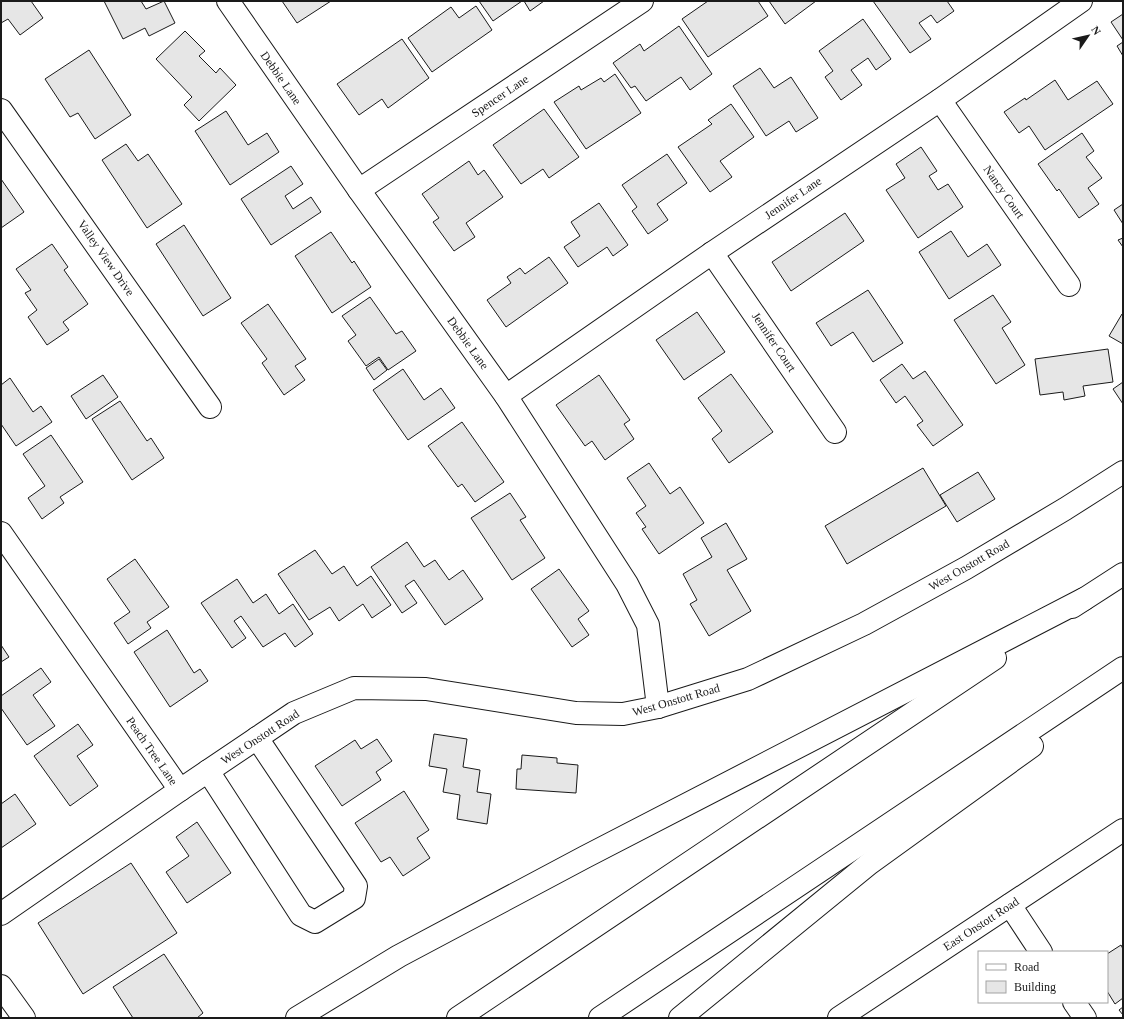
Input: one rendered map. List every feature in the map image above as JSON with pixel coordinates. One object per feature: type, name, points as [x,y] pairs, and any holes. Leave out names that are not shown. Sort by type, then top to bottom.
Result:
[{"type":"main road","name":"Debbie Lane","points":[[228,1],[359,190],[506,396],[627,584],[648,625],[658,707]]},
{"type":"main road","name":"Spencer Lane","points":[[359,190],[642,1]]},
{"type":"main road","name":"Jennifer Lane","points":[[506,396],[712,253],[940,100],[1081,1]]},
{"type":"main road","name":"Nancy Court","points":[[940,100],[1069,285]]},
{"type":"main road","name":"Valley View Drive","points":[[1,110],[210,407]]},
{"type":"main road","name":"Jennifer Court","points":[[712,253],[835,432]]},
{"type":"main road","name":"West Onstott Road","points":[[180,790],[294,713],[354,688],[426,689],[576,713],[623,714],[658,707],[748,679],[864,624],[966,568],[1065,510],[1123,472]]},
{"type":"main road","name":"Peach Tree Lane","points":[[1,533],[180,790],[1,914]]},
{"type":"main road","points":[[458,1018],[1123,574]]},
{"type":"main road","points":[[296,1018],[399,956],[585,857],[1084,599]]},
{"type":"main road","points":[[600,1018],[1123,668]]},
{"type":"main road","points":[[680,1018],[870,863],[1123,680]]},
{"type":"main road","points":[[208,771],[301,915],[315,922],[354,898],[356,886],[257,738]]},
{"type":"main road","name":"East Onstott Road","points":[[839,1018],[1123,830]]},
{"type":"main road","points":[[1010,905],[1041,951]]},
{"type":"main road","points":[[1,986],[24,1018]]},
{"type":"main road","points":[[1075,1003],[1085,1018]]},
{"type":"building","points":[[1,1],[31,1],[43,18],[20,35],[8,19],[1,23]]},
{"type":"building","points":[[104,1],[141,1],[146,9],[164,1],[175,23],[149,36],[145,28],[123,39]]},
{"type":"building","points":[[282,1],[331,1],[297,23]]},
{"type":"building","points":[[479,1],[522,1],[493,21]]},
{"type":"building","points":[[524,1],[544,1],[530,11]]},
{"type":"building","points":[[708,1],[758,1],[768,16],[708,57],[682,19]]},
{"type":"building","points":[[769,1],[816,1],[785,24]]},
{"type":"building","points":[[873,1],[947,1],[954,11],[937,23],[931,15],[919,23],[931,39],[910,53]]},
{"type":"building","points":[[476,6],[492,30],[432,72],[408,38],[451,7],[459,18]]},
{"type":"building","points":[[1123,14],[1123,40],[1111,22]]},
{"type":"building","points":[[863,19],[891,59],[876,70],[868,58],[851,70],[862,85],[841,100],[825,77],[833,71],[819,51]]},
{"type":"building","points":[[679,26],[712,74],[690,90],[681,77],[646,101],[635,86],[631,88],[613,63],[640,44],[644,51]]},
{"type":"building","points":[[185,31],[205,51],[199,56],[216,73],[220,68],[236,85],[199,121],[184,105],[192,97],[156,59]]},
{"type":"building","points":[[402,39],[429,78],[388,108],[382,99],[359,115],[337,84]]},
{"type":"building","points":[[1123,42],[1123,56],[1117,46]]},
{"type":"building","points":[[89,50],[131,115],[95,139],[78,113],[70,117],[45,79]]},
{"type":"building","points":[[760,68],[774,88],[791,77],[818,118],[796,132],[789,121],[766,136],[733,86]]},
{"type":"building","points":[[615,74],[641,113],[586,149],[554,102],[579,86],[581,90],[601,78],[604,82]]},
{"type":"building","points":[[1055,80],[1068,100],[1097,81],[1113,104],[1045,150],[1029,126],[1019,133],[1004,112],[1025,98],[1026,100]]},
{"type":"building","points":[[731,104],[754,137],[720,161],[732,177],[710,192],[678,147],[712,124],[708,120]]},
{"type":"building","points":[[544,109],[579,157],[549,178],[543,169],[521,184],[493,145]]},
{"type":"building","points":[[226,111],[248,145],[267,133],[279,152],[230,185],[195,131]]},
{"type":"building","points":[[1082,133],[1094,151],[1086,157],[1102,178],[1088,188],[1099,204],[1079,218],[1059,189],[1057,191],[1038,164]]},
{"type":"building","points":[[126,144],[138,161],[148,154],[182,204],[147,228],[102,160]]},
{"type":"building","points":[[921,147],[937,171],[929,176],[938,190],[948,184],[963,207],[918,238],[886,190],[905,178],[896,164]]},
{"type":"building","points":[[667,154],[687,183],[657,204],[668,220],[648,234],[632,211],[637,207],[622,185]]},
{"type":"building","points":[[469,161],[478,175],[484,170],[503,197],[466,223],[475,237],[454,251],[433,222],[439,218],[422,194]]},
{"type":"building","points":[[291,166],[303,184],[285,196],[293,209],[311,197],[321,212],[271,245],[241,199]]},
{"type":"building","points":[[1,179],[24,212],[1,228]]},
{"type":"building","points":[[599,203],[628,245],[613,256],[607,247],[578,267],[564,247],[580,236],[571,222]]},
{"type":"building","points":[[1123,204],[1123,224],[1114,210]]},
{"type":"building","points":[[845,213],[864,241],[791,291],[772,262]]},
{"type":"building","points":[[184,225],[231,298],[203,316],[156,244]]},
{"type":"building","points":[[951,231],[968,257],[987,244],[1001,265],[949,299],[919,252]]},
{"type":"building","points":[[331,232],[352,263],[354,261],[371,287],[332,313],[295,256]]},
{"type":"building","points":[[1123,238],[1123,247],[1118,240]]},
{"type":"building","points":[[52,244],[68,267],[64,270],[88,304],[63,322],[69,330],[47,345],[28,317],[37,310],[25,293],[31,290],[16,269]]},
{"type":"building","points":[[549,257],[568,283],[506,327],[487,300],[511,283],[507,277],[520,268],[525,274]]},
{"type":"building","points":[[868,290],[903,343],[873,362],[853,332],[831,346],[816,323]]},
{"type":"building","points":[[993,295],[1011,322],[1002,328],[1025,365],[996,384],[954,320]]},
{"type":"building","points":[[370,297],[396,334],[402,331],[416,351],[388,370],[379,357],[366,366],[348,341],[356,335],[342,316]]},
{"type":"building","points":[[268,304],[306,359],[295,366],[305,380],[284,395],[262,363],[267,359],[241,323]]},
{"type":"building","points":[[697,312],[725,352],[684,380],[656,340]]},
{"type":"building","points":[[1122,314],[1123,315],[1123,344],[1109,336]]},
{"type":"building","points":[[1108,349],[1113,382],[1083,386],[1085,396],[1064,400],[1063,392],[1040,395],[1035,359]]},
{"type":"building","points":[[379,359],[387,370],[374,380],[366,368]]},
{"type":"building","points":[[902,364],[913,379],[925,371],[963,425],[933,446],[917,425],[923,421],[905,396],[896,403],[880,380]]},
{"type":"building","points":[[403,369],[424,400],[441,388],[455,408],[408,440],[373,390]]},
{"type":"building","points":[[731,374],[773,432],[729,463],[712,439],[722,431],[698,398]]},
{"type":"building","points":[[103,375],[118,397],[86,419],[71,396]]},
{"type":"building","points":[[599,375],[630,420],[624,424],[634,439],[605,460],[592,441],[585,446],[556,405]]},
{"type":"building","points":[[10,378],[33,412],[41,406],[52,422],[16,446],[1,424],[1,385]]},
{"type":"building","points":[[1123,382],[1123,404],[1113,389]]},
{"type":"building","points":[[120,401],[147,441],[151,438],[164,458],[132,480],[92,419]]},
{"type":"building","points":[[462,422],[504,482],[475,502],[462,484],[458,487],[428,446]]},
{"type":"building","points":[[51,435],[83,482],[60,497],[64,503],[42,519],[28,498],[45,486],[23,454]]},
{"type":"building","points":[[649,463],[670,494],[680,487],[704,523],[659,554],[642,529],[646,527],[636,513],[646,506],[627,478]]},
{"type":"building","points":[[923,468],[946,506],[847,564],[825,526]]},
{"type":"building","points":[[978,472],[995,499],[957,522],[940,495]]},
{"type":"building","points":[[510,493],[526,517],[520,520],[545,558],[512,580],[471,518]]},
{"type":"building","points":[[726,523],[747,559],[727,570],[751,611],[709,636],[690,604],[697,600],[683,574],[712,557],[701,538]]},
{"type":"building","points":[[407,542],[424,567],[435,560],[449,580],[463,570],[483,599],[445,625],[414,580],[405,586],[417,603],[402,613],[371,567]]},
{"type":"building","points":[[315,550],[332,574],[344,566],[357,586],[371,576],[391,605],[372,618],[363,604],[339,621],[330,607],[309,620],[278,574]]},
{"type":"building","points":[[135,559],[169,607],[147,622],[151,628],[128,644],[114,623],[130,612],[107,579]]},
{"type":"building","points":[[559,569],[589,611],[578,619],[589,635],[572,647],[531,589]]},
{"type":"building","points":[[237,579],[253,603],[266,594],[279,614],[293,604],[313,634],[295,647],[285,633],[263,647],[241,616],[234,621],[246,638],[232,648],[201,603]]},
{"type":"building","points":[[167,630],[194,673],[200,669],[208,681],[170,707],[134,652]]},
{"type":"building","points":[[1,645],[9,657],[1,662]]},
{"type":"building","points":[[41,668],[51,682],[33,695],[55,726],[27,745],[1,708],[1,696]]},
{"type":"building","points":[[78,724],[93,745],[77,756],[98,786],[70,806],[34,756]]},
{"type":"building","points":[[434,734],[467,739],[463,767],[480,770],[477,792],[491,794],[487,824],[457,819],[460,795],[443,792],[447,769],[429,766]]},
{"type":"building","points":[[377,739],[392,761],[376,772],[381,780],[342,806],[315,766],[355,740],[361,749]]},
{"type":"building","points":[[522,755],[557,758],[557,763],[578,765],[576,793],[516,789],[517,769],[521,769]]},
{"type":"building","points":[[404,791],[429,830],[417,838],[430,858],[403,876],[390,857],[381,862],[355,823]]},
{"type":"building","points":[[15,794],[36,824],[1,848],[1,804]]},
{"type":"building","points":[[197,822],[231,873],[187,903],[166,872],[189,856],[176,837]]},
{"type":"building","points":[[131,863],[177,933],[83,994],[38,923]]},
{"type":"building","points":[[1121,945],[1123,949],[1123,998],[1115,1004],[1108,993],[1108,953]]},
{"type":"building","points":[[164,954],[203,1013],[197,1018],[133,1018],[113,987]]},
{"type":"building","points":[[1123,1007],[1123,1015],[1119,1010]]}]
